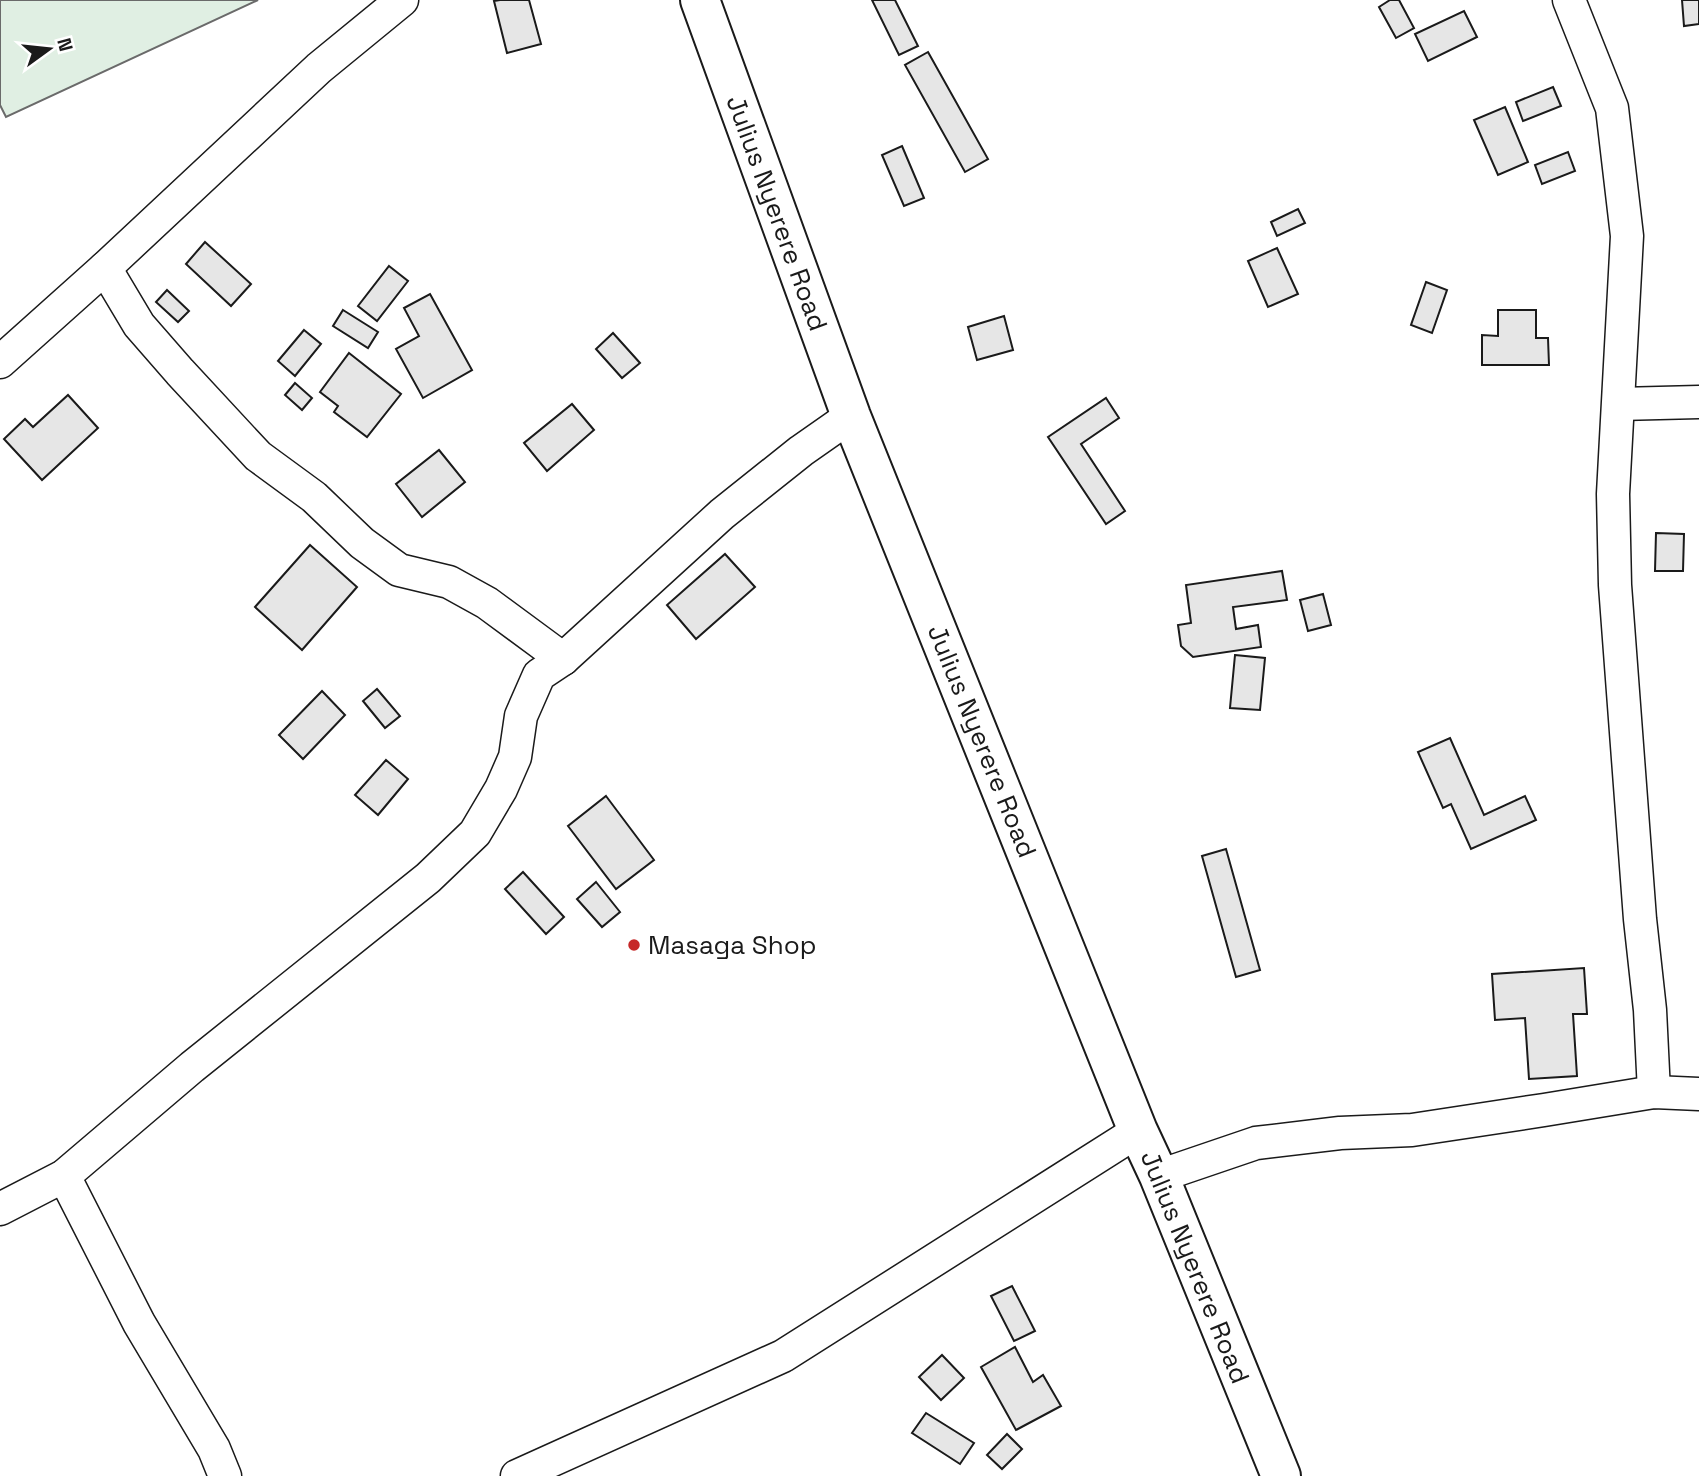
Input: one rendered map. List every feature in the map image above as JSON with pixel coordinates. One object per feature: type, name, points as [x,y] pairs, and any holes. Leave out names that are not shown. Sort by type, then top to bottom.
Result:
[{"type":"highway","name":"Julius Nyerere Road","points":[[700,0],[851,416],[1281,1476]]},
{"type":"street","points":[[0,362],[319,68],[402,0]]},
{"type":"street","points":[[1569,0],[1612,108],[1627,236],[1613,494],[1615,586],[1640,919],[1650,1010],[1654,1091]]},
{"type":"street","points":[[105,268],[139,325],[258,456],[314,497],[362,543],[399,570],[449,582],[487,603],[563,659]]},
{"type":"street","points":[[1619,404],[1699,402]]},
{"type":"street","points":[[0,1209],[64,1177],[192,1067],[428,878],[475,832],[501,789],[514,757],[521,716],[539,676],[563,659],[722,514],[801,451],[851,416]]},
{"type":"street","points":[[1159,1176],[1256,1143],[1340,1133],[1412,1130],[1654,1091],[1699,1094]]},
{"type":"street","points":[[517,1476],[783,1356],[1139,1131]]},
{"type":"street","points":[[64,1177],[139,1323],[214,1449],[225,1476]]},
{"type":"green space","points":[[0,0],[258,0],[6,117],[0,105]]},
{"type":"building","points":[[529,0],[541,44],[507,53],[494,1]]},
{"type":"building","points":[[872,0],[895,0],[918,46],[899,55]]},
{"type":"building","points":[[1390,0],[1399,0],[1414,28],[1396,38],[1379,7]]},
{"type":"building","points":[[1682,0],[1699,0],[1699,24],[1684,26]]},
{"type":"building","points":[[1464,11],[1477,37],[1428,61],[1415,34]]},
{"type":"building","points":[[928,52],[988,159],[965,172],[905,65]]},
{"type":"building","points":[[1553,87],[1561,106],[1523,121],[1516,102]]},
{"type":"building","points":[[1505,107],[1528,162],[1498,175],[1474,120]]},
{"type":"building","points":[[902,146],[924,198],[904,206],[882,155]]},
{"type":"building","points":[[1568,152],[1575,171],[1542,184],[1535,165]]},
{"type":"building","points":[[1298,209],[1305,223],[1277,236],[1271,222]]},
{"type":"building","points":[[205,242],[251,284],[231,306],[186,264]]},
{"type":"building","points":[[1277,248],[1298,294],[1268,307],[1248,261]]},
{"type":"building","points":[[389,266],[408,281],[377,321],[358,306]]},
{"type":"building","points":[[1426,282],[1447,290],[1432,333],[1411,325]]},
{"type":"building","points":[[167,290],[189,311],[178,322],[156,302]]},
{"type":"building","points":[[430,294],[472,370],[423,398],[396,349],[419,336],[404,308]]},
{"type":"building","points":[[343,310],[378,332],[368,348],[333,326]]},
{"type":"building","points":[[1498,310],[1536,310],[1536,338],[1548,338],[1549,365],[1482,365],[1482,335],[1498,336]]},
{"type":"building","points":[[1004,316],[1013,350],[977,360],[968,327]]},
{"type":"building","points":[[304,330],[321,344],[295,376],[278,361]]},
{"type":"building","points":[[613,333],[640,363],[622,378],[596,349]]},
{"type":"building","points":[[349,353],[401,394],[367,437],[334,412],[338,406],[320,392]]},
{"type":"building","points":[[295,383],[312,398],[302,410],[285,395]]},
{"type":"building","points":[[68,395],[98,428],[42,480],[4,439],[25,419],[33,427]]},
{"type":"building","points":[[1106,398],[1119,418],[1081,444],[1125,511],[1106,524],[1048,437]]},
{"type":"building","points":[[572,404],[594,430],[547,471],[524,443]]},
{"type":"building","points":[[439,450],[465,482],[422,517],[396,484]]},
{"type":"building","points":[[1656,533],[1684,534],[1683,571],[1655,571]]},
{"type":"building","points":[[310,545],[357,587],[302,650],[255,607]]},
{"type":"building","points":[[725,554],[755,587],[696,639],[667,605]]},
{"type":"building","points":[[1282,571],[1287,600],[1233,607],[1236,629],[1258,625],[1261,647],[1193,657],[1181,646],[1178,625],[1191,623],[1186,585]]},
{"type":"building","points":[[1323,594],[1331,625],[1308,631],[1300,600]]},
{"type":"building","points":[[1235,655],[1265,658],[1260,710],[1230,708]]},
{"type":"building","points":[[377,689],[400,716],[385,728],[363,701]]},
{"type":"building","points":[[322,691],[345,715],[303,759],[279,735]]},
{"type":"building","points":[[1450,738],[1484,815],[1525,796],[1536,820],[1471,849],[1451,804],[1443,808],[1418,752]]},
{"type":"building","points":[[386,760],[408,779],[378,815],[355,795]]},
{"type":"building","points":[[606,796],[654,860],[616,889],[568,826]]},
{"type":"building","points":[[1226,849],[1260,970],[1236,977],[1202,856]]},
{"type":"building","points":[[523,872],[564,917],[546,934],[505,889]]},
{"type":"building","points":[[596,882],[620,912],[602,927],[577,899]]},
{"type":"building","points":[[1584,968],[1587,1014],[1573,1014],[1577,1076],[1529,1079],[1525,1018],[1495,1020],[1492,974]]},
{"type":"building","points":[[1012,1286],[1035,1331],[1014,1341],[991,1296]]},
{"type":"building","points":[[1015,1347],[1033,1382],[1043,1375],[1061,1406],[1016,1430],[981,1367]]},
{"type":"building","points":[[942,1355],[964,1378],[941,1400],[919,1377]]},
{"type":"building","points":[[926,1413],[974,1443],[960,1464],[912,1433]]},
{"type":"building","points":[[1007,1434],[1022,1449],[1002,1469],[987,1455]]},
{"type":"place","name":"Masaga Shop","points":[[634,945]]}]
